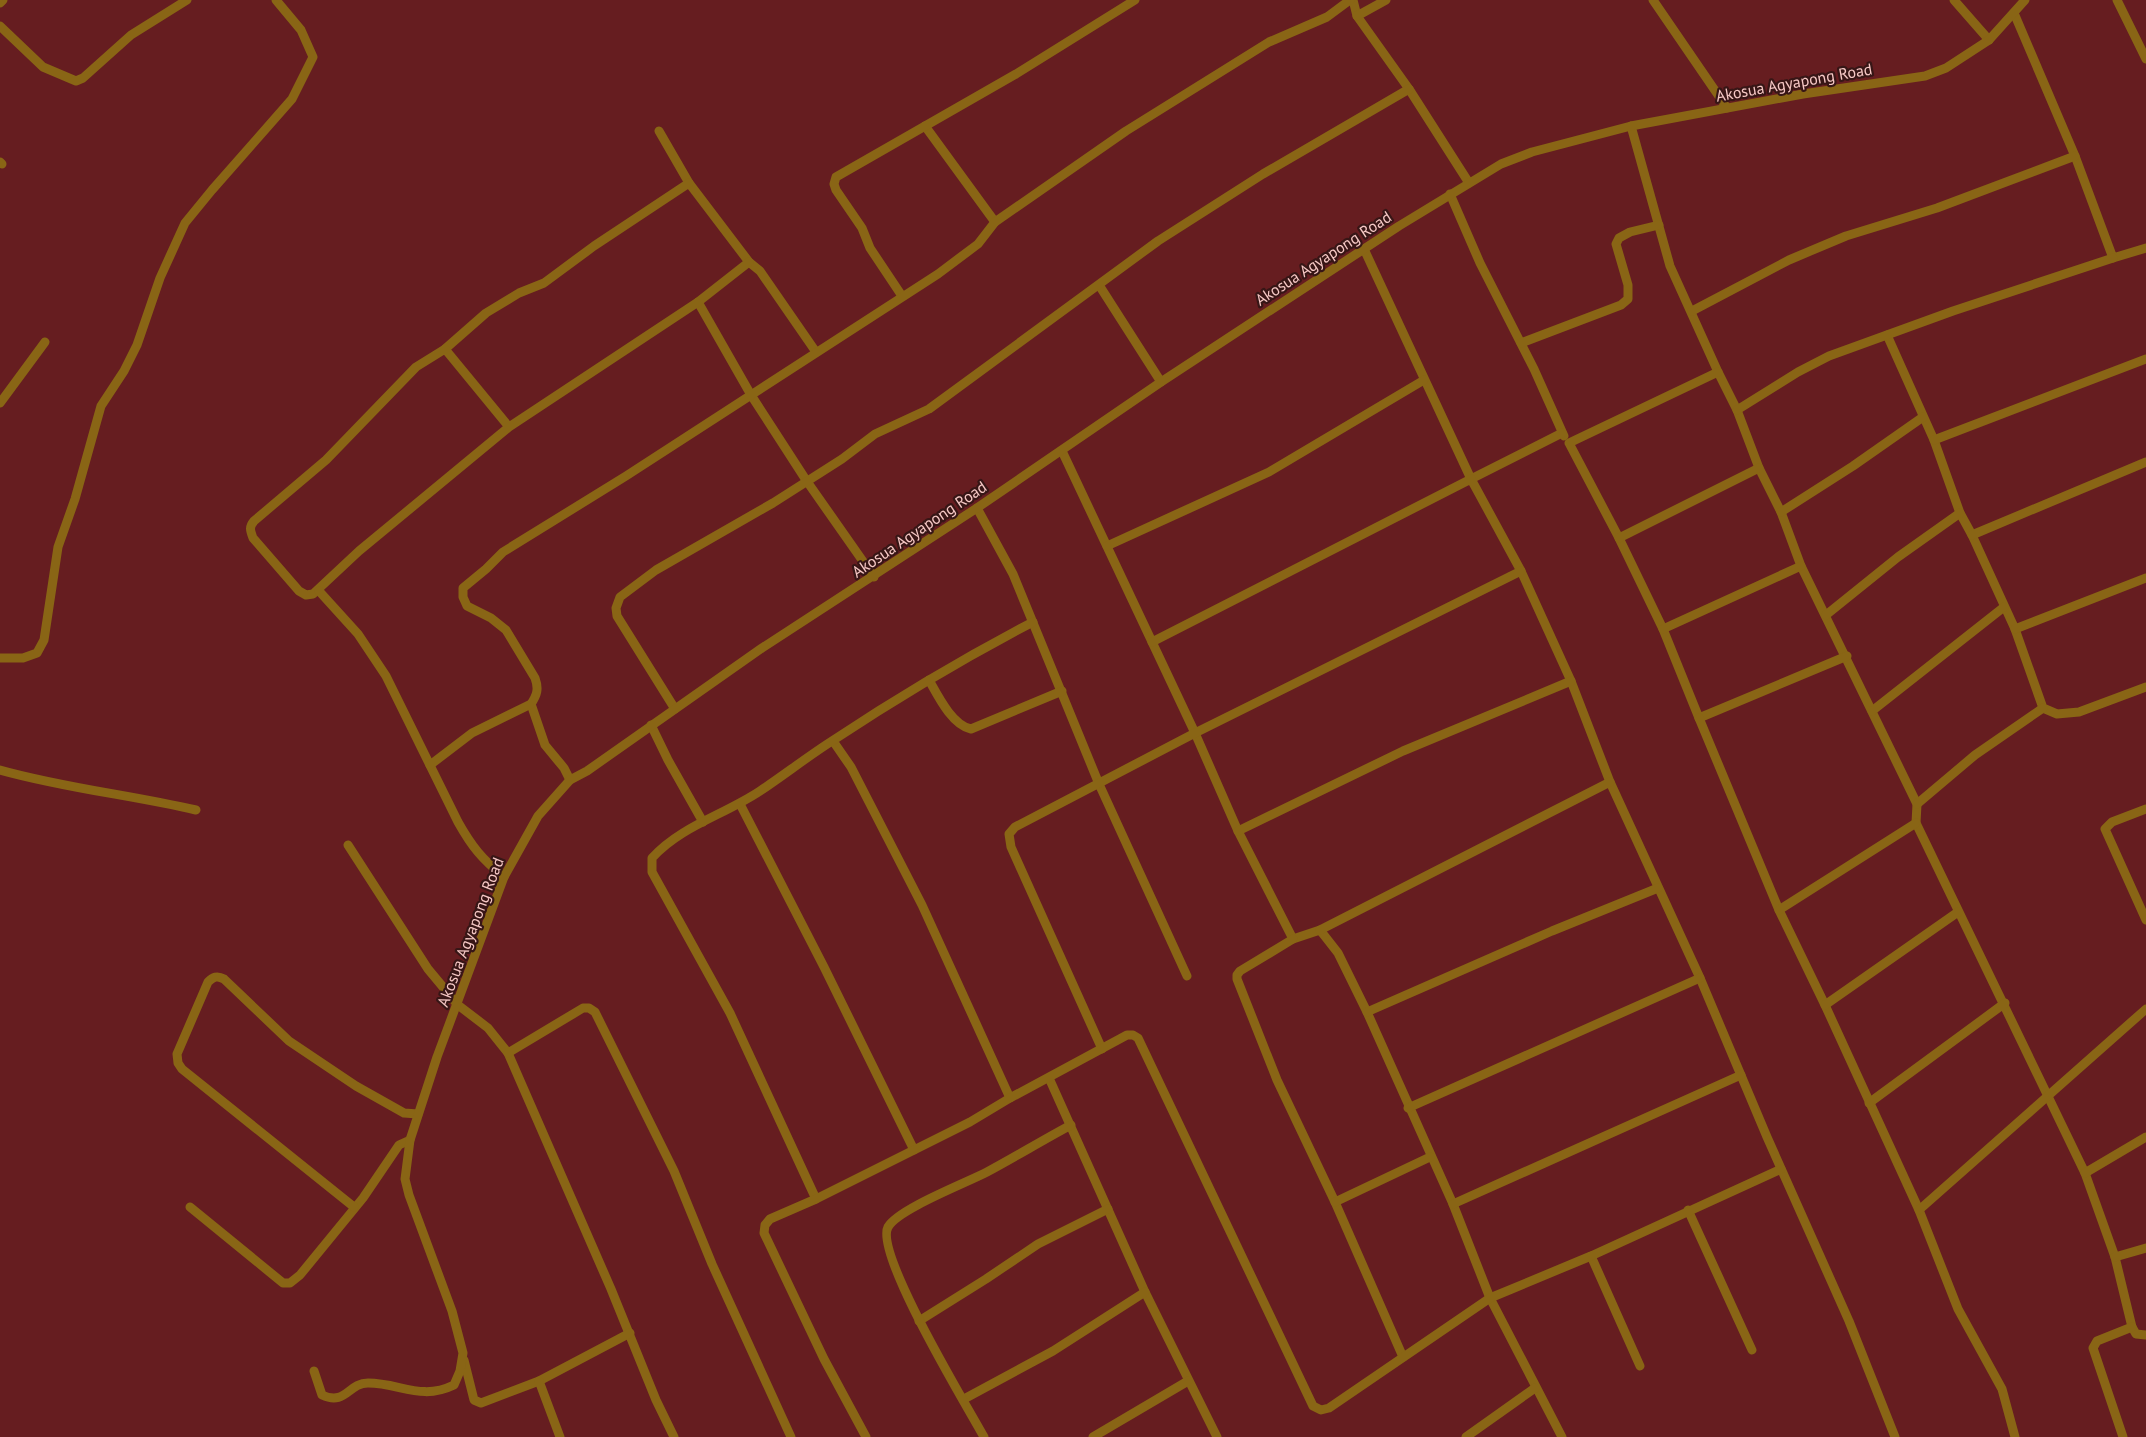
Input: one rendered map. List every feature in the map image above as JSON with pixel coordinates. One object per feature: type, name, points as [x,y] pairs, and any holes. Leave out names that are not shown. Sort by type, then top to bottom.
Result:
[{"type":"street","points":[[0,3],[3,0]]},
{"type":"street","points":[[0,26],[44,67],[76,81],[83,78],[131,35],[187,0]]},
{"type":"street","points":[[0,658],[23,658],[37,653],[44,640],[58,547],[75,499],[101,406],[124,371],[136,345],[160,278],[185,223],[292,99],[313,57],[301,30],[276,0]]},
{"type":"street","points":[[902,296],[870,248],[862,228],[836,190],[834,184],[836,177],[1016,74],[1135,0]]},
{"type":"street","points":[[430,765],[472,733],[531,704],[536,697],[538,687],[506,630],[491,618],[467,606],[463,597],[463,588],[503,552],[626,476],[964,255],[978,244],[994,222],[1126,131],[1269,42],[1328,17],[1351,0],[1357,16],[1409,89],[1469,183]]},
{"type":"street","points":[[1357,16],[1386,0]]},
{"type":"street","points":[[1653,0],[1727,108]]},
{"type":"street","points":[[1954,0],[1989,40]]},
{"type":"street","name":"Akosua Agyapong Road","points":[[314,1371],[322,1395],[331,1399],[340,1398],[366,1383],[424,1392],[442,1391],[454,1385],[460,1371],[463,1353],[452,1311],[405,1179],[410,1140],[437,1058],[504,878],[538,816],[570,780],[587,771],[762,648],[874,577],[1161,382],[1364,249],[1501,164],[1532,152],[1631,126],[1803,94],[1925,76],[1946,68],[1989,40],[2025,0]]},
{"type":"street","points":[[2117,0],[2146,59]]},
{"type":"street","points":[[2014,13],[2074,156],[2113,258]]},
{"type":"street","points":[[675,709],[617,616],[616,608],[620,597],[656,570],[773,503],[842,459],[875,434],[929,409],[1127,262],[1228,196],[1409,89]]},
{"type":"street","points":[[925,126],[994,222]]},
{"type":"street","points":[[1631,126],[1670,266],[1737,410],[1759,468],[1781,512],[1801,566],[1847,656],[1917,804],[1916,823],[2005,1003],[2085,1173],[2115,1257],[2132,1327],[2136,1334],[2146,1335]]},
{"type":"street","points":[[659,131],[689,183],[749,262],[760,271],[816,352]]},
{"type":"street","points":[[1692,311],[1789,260],[1846,236],[1937,208],[2074,156]]},
{"type":"street","points":[[689,183],[594,246],[544,283],[519,293],[486,313],[444,349],[416,367],[326,460],[250,526],[253,538],[299,591],[306,595],[319,591],[359,551],[509,427],[698,302],[749,262]]},
{"type":"street","points":[[1450,194],[1480,263],[1521,343],[1562,433],[1619,538],[1663,629],[1779,910],[1919,1210],[1958,1310],[2002,1389],[2015,1437]]},
{"type":"street","points":[[1521,343],[1622,305],[1628,298],[1628,285],[1616,244],[1618,238],[1630,232],[1659,225]]},
{"type":"street","points":[[1737,410],[1798,372],[1829,356],[1953,311],[2146,248]]},
{"type":"street","points":[[1364,249],[1471,478],[1521,571],[1570,681],[1610,782],[1700,978],[1781,1170],[1849,1321],[1895,1437]]},
{"type":"street","points":[[1099,285],[1161,382]]},
{"type":"street","points":[[698,302],[751,394],[806,480],[874,577]]},
{"type":"street","points":[[1887,336],[1934,440],[1960,513],[2014,629],[2043,708],[2057,714],[2079,712],[2146,687]]},
{"type":"street","points":[[0,403],[45,342]]},
{"type":"street","points":[[444,349],[509,427]]},
{"type":"street","points":[[1934,440],[2145,360]]},
{"type":"street","points":[[1569,443],[1718,372]]},
{"type":"street","points":[[1107,546],[1269,472],[1424,380]]},
{"type":"street","points":[[1781,512],[1853,466],[1923,417]]},
{"type":"street","points":[[1152,642],[1562,433]]},
{"type":"street","points":[[1062,451],[1195,733],[1238,831],[1293,939]]},
{"type":"street","points":[[1972,535],[2146,462]]},
{"type":"street","points":[[1619,538],[1759,468]]},
{"type":"street","points":[[977,508],[1013,574],[1099,784],[1187,976]]},
{"type":"street","points":[[1826,615],[1898,557],[1960,513]]},
{"type":"street","points":[[1663,629],[1801,566]]},
{"type":"street","points":[[1102,1049],[1011,847],[1009,834],[1015,827],[1195,733],[1521,571]]},
{"type":"street","points":[[2014,629],[2146,578]]},
{"type":"street","points":[[319,591],[358,634],[386,676],[470,844],[483,860],[504,878]]},
{"type":"street","points":[[1872,711],[2004,607]]},
{"type":"street","points":[[816,1199],[730,1013],[652,872],[651,858],[679,834],[740,804],[929,680],[1033,622]]},
{"type":"street","points":[[1699,718],[1847,656]]},
{"type":"street","points":[[929,680],[941,701],[954,717],[964,728],[971,729],[1062,691]]},
{"type":"street","points":[[1238,831],[1403,751],[1570,681]]},
{"type":"street","points":[[531,704],[545,744],[564,768],[570,780]]},
{"type":"street","points":[[1917,804],[1975,755],[2043,708]]},
{"type":"street","points":[[651,725],[703,822]]},
{"type":"street","points":[[833,741],[851,767],[922,905],[1010,1098]]},
{"type":"street","points":[[0,770],[44,782],[139,797],[196,810]]},
{"type":"street","points":[[1403,1357],[1335,1202],[1277,1080],[1237,975],[1293,939],[1320,930],[1610,782]]},
{"type":"street","points":[[740,804],[824,967],[914,1150]]},
{"type":"street","points":[[2146,809],[2112,822],[2105,829],[2146,920]]},
{"type":"street","points":[[1779,910],[1916,823]]},
{"type":"street","points":[[348,845],[428,969],[458,1005],[488,1028],[508,1053],[630,1333],[656,1400],[674,1437]]},
{"type":"street","points":[[1367,1012],[1552,931],[1658,888]]},
{"type":"street","points":[[1825,1005],[1959,912]]},
{"type":"street","points":[[1320,930],[1338,953],[1367,1012],[1408,1108],[1453,1204],[1491,1298],[1562,1437]]},
{"type":"street","points":[[354,1207],[182,1069],[178,1063],[177,1054],[208,982],[213,977],[219,976],[224,979],[289,1041],[356,1086],[404,1113],[418,1114]]},
{"type":"street","points":[[1408,1108],[1700,978]]},
{"type":"street","points":[[1869,1103],[2005,1003]]},
{"type":"street","points":[[508,1053],[583,1008],[596,1012],[674,1171],[712,1264],[791,1437]]},
{"type":"street","points":[[1919,1210],[2146,1009]]},
{"type":"street","points":[[866,1437],[824,1359],[764,1233],[765,1225],[770,1219],[816,1199],[970,1122],[1126,1035],[1138,1038],[1314,1406],[1321,1410],[1329,1408],[1379,1376],[1403,1357],[1491,1298],[1591,1256],[1688,1210],[1781,1170]]},
{"type":"street","points":[[1453,1204],[1741,1075]]},
{"type":"street","points":[[1049,1078],[1145,1292],[1217,1437]]},
{"type":"street","points":[[984,1437],[919,1321],[888,1247],[886,1237],[888,1227],[907,1211],[988,1171],[1071,1125]]},
{"type":"street","points":[[2085,1173],[2146,1137]]},
{"type":"street","points":[[189,1207],[283,1283],[290,1283],[300,1275],[376,1180],[399,1145],[410,1140]]},
{"type":"street","points":[[1335,1202],[1430,1157]]},
{"type":"street","points":[[919,1321],[1038,1244],[1108,1209]]},
{"type":"street","points":[[1688,1210],[1752,1350]]},
{"type":"street","points":[[2115,1257],[2146,1248]]},
{"type":"street","points":[[1591,1256],[1640,1366]]},
{"type":"street","points":[[964,1400],[1053,1351],[1145,1292]]},
{"type":"street","points":[[2123,1437],[2093,1348],[2097,1341],[2132,1327]]},
{"type":"street","points":[[463,1353],[471,1392],[474,1400],[481,1403],[539,1381],[630,1333]]},
{"type":"street","points":[[539,1381],[560,1437]]},
{"type":"street","points":[[1093,1437],[1188,1381]]},
{"type":"street","points":[[1466,1437],[1535,1388]]}]
